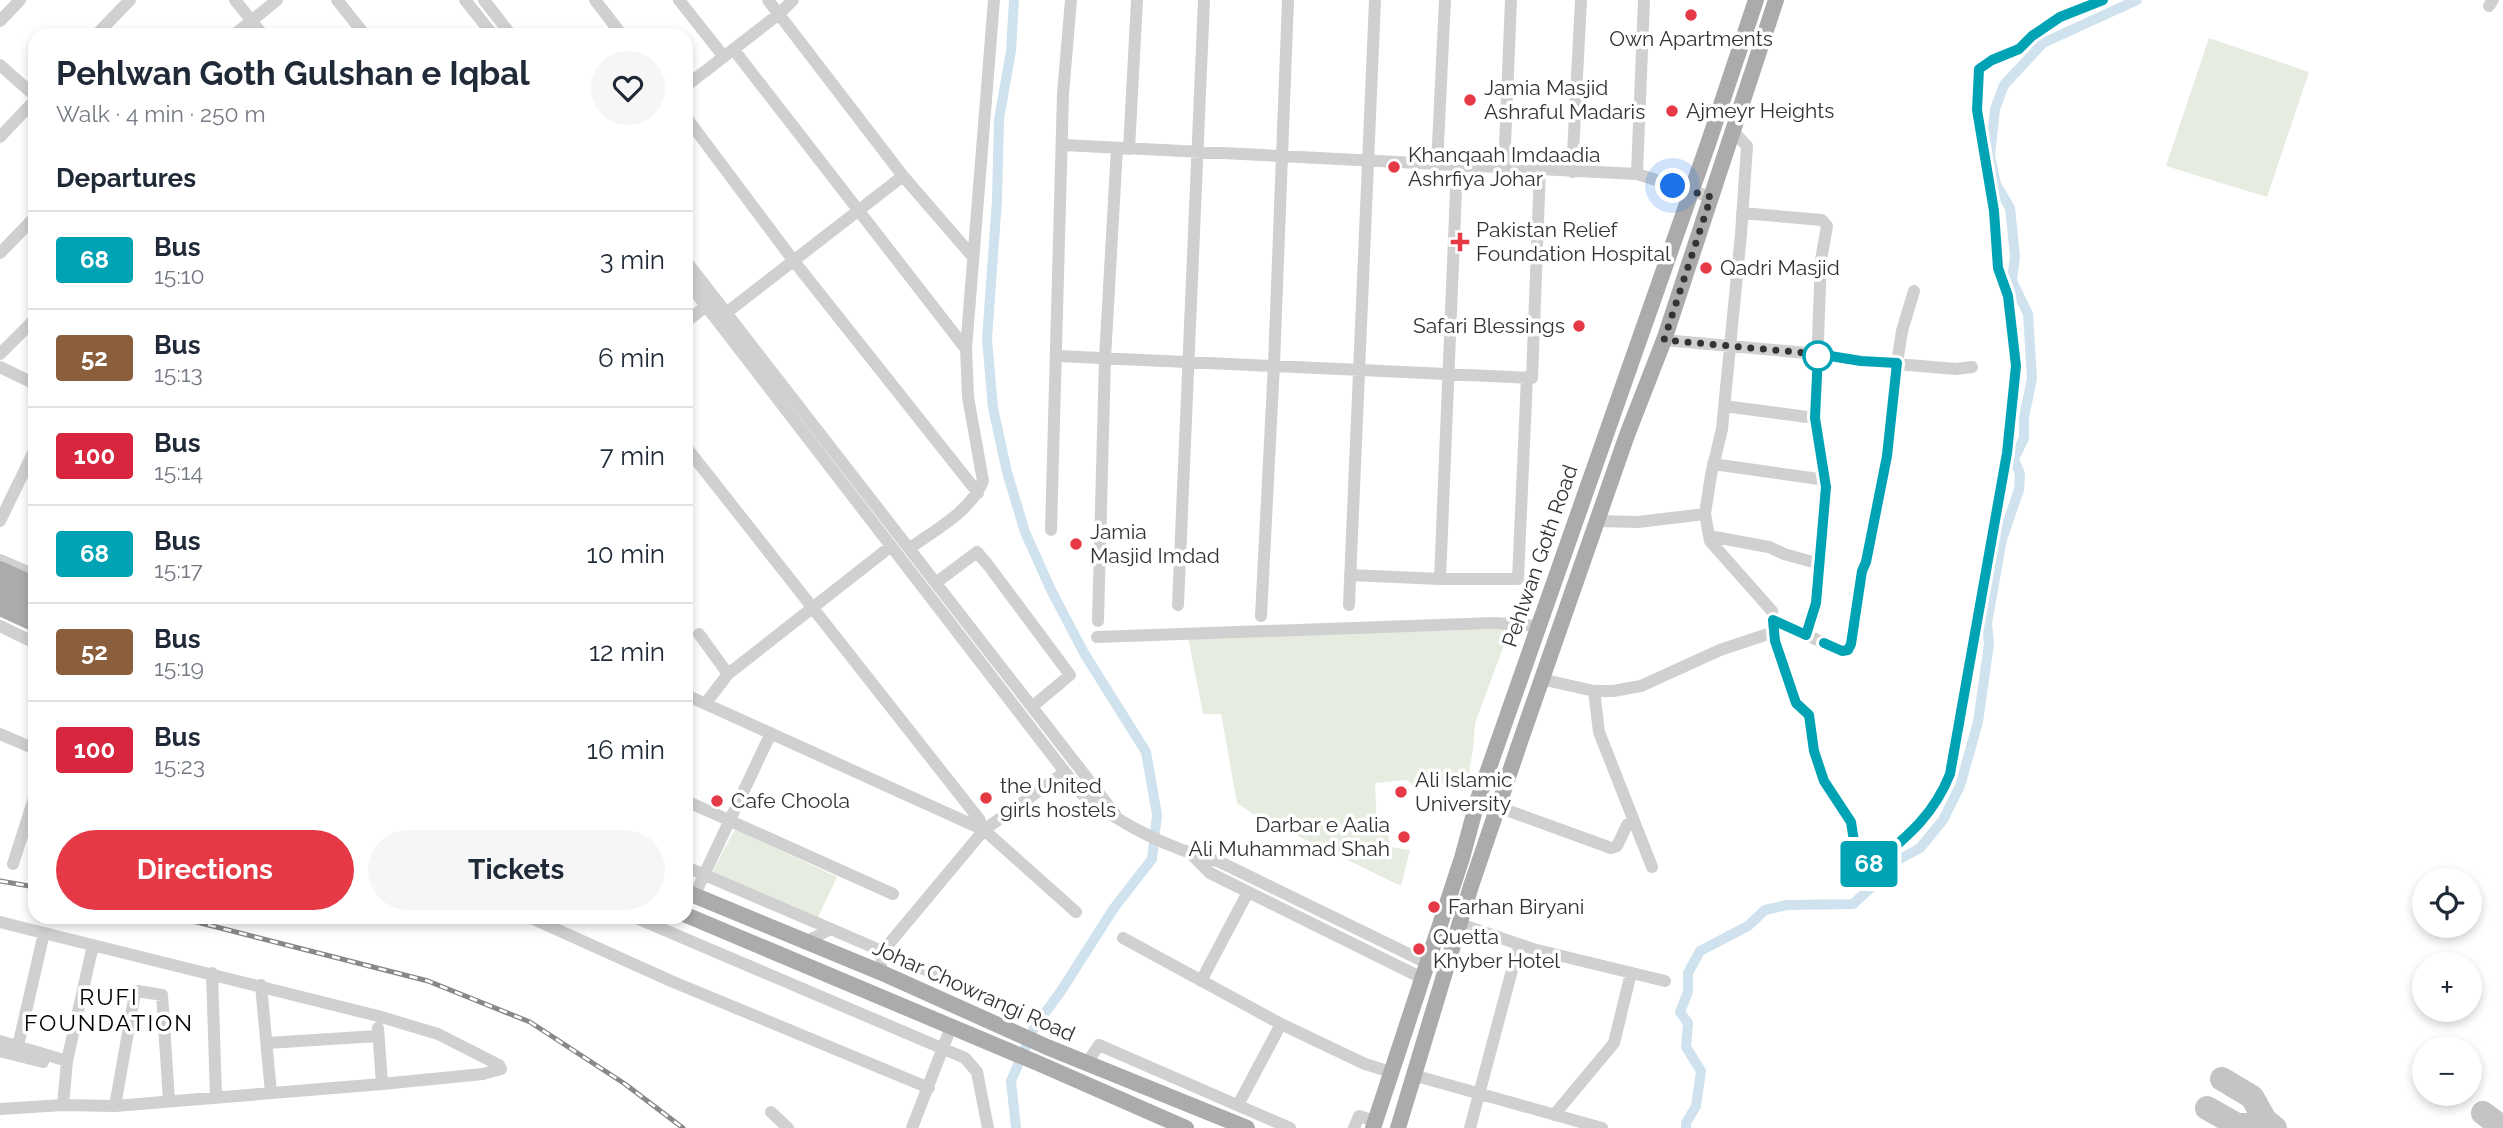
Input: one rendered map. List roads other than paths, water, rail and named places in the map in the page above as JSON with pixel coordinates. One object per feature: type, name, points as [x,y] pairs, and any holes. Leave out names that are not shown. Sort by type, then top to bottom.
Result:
[{"type":"main road","name":"Pehlwan Goth Road","points":[[1374,1125],[1459,868],[1478,799],[1756,0]]},
{"type":"main road","name":"Pehlwan Goth Road","points":[[1398,1128],[1498,807],[1597,521],[1664,340],[1776,0]]},
{"type":"main road","points":[[1730,77],[1749,83]]},
{"type":"main road","points":[[0,569],[28,582]]},
{"type":"main road","points":[[0,582],[28,595]]},
{"type":"main road","points":[[0,596],[28,609]]},
{"type":"main road","points":[[0,608],[28,621]]},
{"type":"main road","points":[[1459,868],[1476,874]]},
{"type":"main road","name":"Johar Chowrangi Road","points":[[693,895],[880,972],[1047,1047],[1247,1128]]},
{"type":"main road","name":"Johar Chowrangi Road","points":[[693,918],[1186,1128]]},
{"type":"street","points":[[0,21],[20,0]]},
{"type":"street","points":[[103,28],[130,0]]},
{"type":"street","points":[[235,0],[258,28]]},
{"type":"street","points":[[242,28],[277,0]]},
{"type":"street","points":[[337,0],[359,28]]},
{"type":"street","points":[[465,0],[487,28]]},
{"type":"street","points":[[484,0],[506,28]]},
{"type":"street","points":[[595,0],[617,28]]},
{"type":"street","points":[[679,0],[729,53],[859,208],[966,349]]},
{"type":"street","points":[[768,0],[903,176],[973,257]]},
{"type":"street","points":[[693,81],[779,14],[793,0]]},
{"type":"street","points":[[910,548],[954,516],[978,493],[983,481],[968,397],[966,349],[994,0]]},
{"type":"street","points":[[1051,530],[1063,94],[1071,0]]},
{"type":"street","points":[[1098,621],[1105,358],[1137,0]]},
{"type":"street","points":[[1178,605],[1205,0]]},
{"type":"street","points":[[1261,616],[1288,0]]},
{"type":"street","points":[[1349,605],[1375,0]]},
{"type":"street","points":[[1437,165],[1446,0]]},
{"type":"street","points":[[1504,169],[1511,0]]},
{"type":"street","points":[[1572,172],[1581,0]]},
{"type":"street","points":[[1637,174],[1644,0]]},
{"type":"street","points":[[1734,132],[1746,146],[1742,213],[1722,429],[1705,514],[1709,536],[1717,550],[1772,611],[1775,641],[1796,703],[1809,715],[1814,751],[1824,781],[1851,822],[1854,841],[1880,872],[1941,796],[1950,774],[2007,453],[2016,366],[2008,296],[1998,268],[1994,211],[1977,110],[1979,69],[1992,60],[2019,49],[2032,36],[2060,17],[2103,0]]},
{"type":"street","points":[[0,65],[28,91]]},
{"type":"street","points":[[0,137],[28,106]]},
{"type":"street","points":[[693,126],[793,260],[978,493]]},
{"type":"street","points":[[1063,145],[1637,174],[1711,197]]},
{"type":"street","points":[[1440,579],[1457,166]]},
{"type":"street","points":[[1057,356],[1532,377],[1540,170]]},
{"type":"street","points":[[726,313],[903,176]]},
{"type":"street","points":[[1742,213],[1822,220],[1826,223],[1821,260],[1815,418],[1826,480],[1816,603],[1806,635]]},
{"type":"street","points":[[0,253],[28,224]]},
{"type":"street","points":[[693,270],[890,547],[1082,794],[1123,822],[1192,855],[1220,862],[1425,971]]},
{"type":"street","points":[[693,289],[910,548],[1123,822]]},
{"type":"street","points":[[1541,679],[1594,691],[1613,691],[1641,685],[1774,626],[1806,635],[1842,651],[1848,650],[1887,456],[1902,331],[1914,292]]},
{"type":"street","points":[[693,316],[706,306]]},
{"type":"street","points":[[0,354],[28,326]]},
{"type":"street","points":[[1664,340],[1818,354],[1861,361],[1972,368]]},
{"type":"street","points":[[0,367],[28,381]]},
{"type":"street","points":[[1350,575],[1518,579],[1527,377]]},
{"type":"street","points":[[1724,406],[1815,418]]},
{"type":"street","points":[[693,456],[979,818],[984,830]]},
{"type":"street","points":[[1,518],[28,463]]},
{"type":"street","points":[[1713,464],[1826,480]]},
{"type":"street","points":[[1597,521],[1638,522],[1705,514]]},
{"type":"street","points":[[1709,536],[1769,547],[1820,564]]},
{"type":"street","points":[[705,704],[728,674],[890,547]]},
{"type":"street","points":[[937,582],[977,552],[988,565],[1070,675],[1033,706]]},
{"type":"street","points":[[0,560],[28,572]]},
{"type":"street","points":[[1097,637],[1494,623],[1538,626]]},
{"type":"street","points":[[0,626],[28,640]]},
{"type":"street","points":[[699,634],[728,674]]},
{"type":"street","points":[[1594,691],[1597,724],[1652,867]]},
{"type":"street","points":[[693,698],[984,830],[1076,912]]},
{"type":"street","points":[[693,890],[704,875],[771,733]]},
{"type":"street","points":[[0,734],[28,746]]},
{"type":"street","points":[[880,972],[883,951],[984,830],[1065,772]]},
{"type":"street","points":[[693,805],[893,894]]},
{"type":"street","points":[[1498,807],[1611,848],[1616,846],[1627,825],[1634,821]]},
{"type":"street","points":[[13,864],[28,823]]},
{"type":"street","points":[[1192,855],[1210,873],[1248,892],[1425,971]]},
{"type":"street","points":[[693,870],[965,987]]},
{"type":"street","points":[[1201,981],[1248,892]]},
{"type":"street","points":[[0,922],[378,1016],[438,1034],[499,1065],[501,1069],[483,1074],[382,1084],[115,1106],[63,1105],[0,1109]]},
{"type":"street","points":[[545,924],[671,981],[929,1088]]},
{"type":"street","points":[[651,924],[965,1058],[974,1066],[979,1079],[988,1128]]},
{"type":"street","points":[[1460,924],[1519,944],[1665,981]]},
{"type":"street","points":[[805,942],[831,929]]},
{"type":"street","points":[[18,1046],[44,933]]},
{"type":"street","points":[[1123,938],[1281,1024],[1365,1064],[1391,1072]]},
{"type":"street","points":[[1470,1128],[1519,944]]},
{"type":"street","points":[[63,1105],[67,1061],[93,945]]},
{"type":"street","points":[[212,973],[216,1097]]},
{"type":"street","points":[[1555,1115],[1614,1043],[1631,973]]},
{"type":"street","points":[[261,985],[271,1093]]},
{"type":"street","points":[[115,1106],[135,991],[162,995],[169,1101]]},
{"type":"street","points":[[378,1016],[382,1084]]},
{"type":"street","points":[[1238,1105],[1281,1024]]},
{"type":"street","points":[[912,1128],[951,1027]]},
{"type":"street","points":[[267,1044],[378,1035]]},
{"type":"street","points":[[0,1041],[67,1061]]},
{"type":"street","points":[[1087,1063],[1099,1045],[1290,1128]]},
{"type":"street","points":[[0,1051],[43,1062]]},
{"type":"street","points":[[1413,1075],[1602,1128]]},
{"type":"street","points":[[771,1112],[788,1128]]},
{"type":"street","points":[[1354,1128],[1359,1116],[1374,1125]]},
{"type":"waterway","points":[[1014,0],[1011,51],[999,119],[997,200],[987,339],[993,408],[1007,472],[1025,532],[1084,653],[1146,752],[1157,815],[1152,859],[1114,908],[1034,1028],[1011,1081],[1016,1128]]},
{"type":"waterway","points":[[1686,1128],[1696,1106],[1701,1071],[1686,1047],[1688,1023],[1680,1012],[1688,992],[1688,973],[1700,951],[1748,926],[1765,910],[1787,905],[1853,904],[1893,863],[1920,848],[1943,820],[1960,786],[1978,722],[1989,644],[1987,623],[2002,539],[2019,490],[2020,474],[2014,459],[2024,438],[2024,418],[2032,378],[2028,314],[2012,281],[2015,256],[2010,208],[1996,184],[1990,156],[1995,109],[2004,85],[2043,43],[2137,0]]},
{"type":"railway","points":[[0,881],[28,886]]},
{"type":"railway","points":[[204,924],[428,981],[530,1022],[625,1084],[683,1128]]},
{"type":"place","name":"Own Apartments","points":[[1691,15]]},
{"type":"place","name":"Jamia Masjid Ashraful Madaris","points":[[1470,100]]},
{"type":"place","name":"Ajmeyr Heights","points":[[1672,111]]},
{"type":"place","name":"Khanqaah Imdaadia Ashrfiya Johar","points":[[1394,167]]},
{"type":"place","name":"Pakistan Relief Foundation Hospital","points":[[1460,242]]},
{"type":"place","name":"Qadri Masjid","points":[[1706,268]]},
{"type":"place","name":"Safari Blessings","points":[[1579,326]]},
{"type":"place","name":"Jamia Masjid Imdad","points":[[1076,544]]},
{"type":"place","name":"Ali Islamic University","points":[[1401,792]]},
{"type":"place","name":"the United girls hostels","points":[[986,798]]},
{"type":"place","name":"Cafe Choola","points":[[717,801]]},
{"type":"place","name":"Darbar e Aalia Ali Muhammad Shah","points":[[1404,837]]},
{"type":"place","name":"Farhan Biryani","points":[[1434,907]]},
{"type":"place","name":"Quetta Khyber Hotel","points":[[1419,949]]},
{"type":"district","name":"RUFI FOUNDATION","points":[[109,1010]]}]
